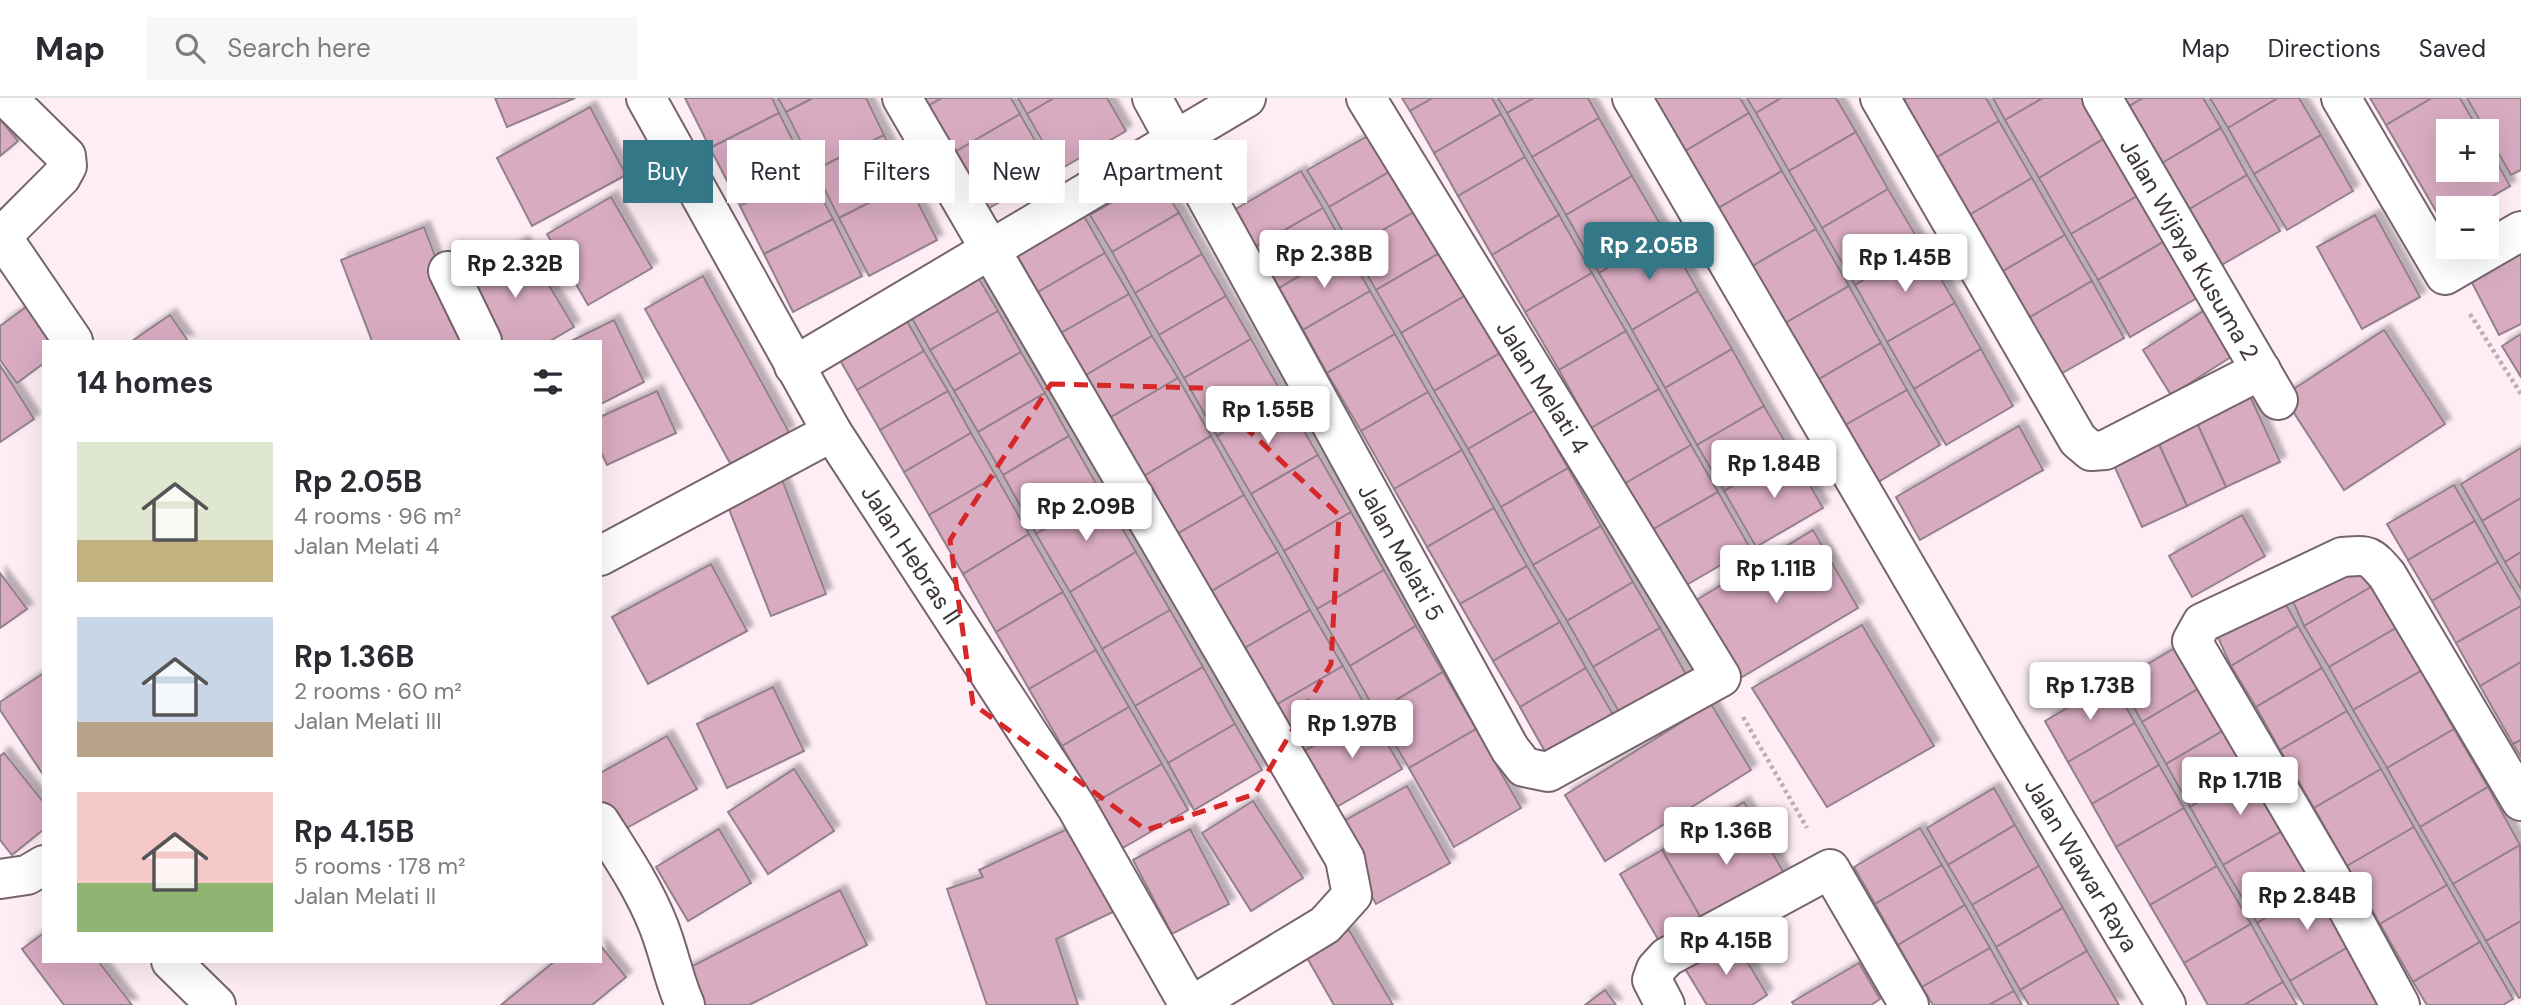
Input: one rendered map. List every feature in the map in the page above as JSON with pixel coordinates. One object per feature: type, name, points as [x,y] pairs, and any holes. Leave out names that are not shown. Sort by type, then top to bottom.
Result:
[{"type":"street","points":[[7,98],[66,156],[66,166],[61,177],[1,235],[72,340]]},
{"type":"street","name":"Jalan Hebras II","points":[[646,98],[832,432],[1077,808],[1191,1005]]},
{"type":"street","points":[[902,98],[1345,859],[1352,895],[1325,925],[1191,1005]]},
{"type":"street","name":"Jalan Melati 5","points":[[1152,98],[1177,139],[1510,749],[1524,767],[1548,772],[1721,677]]},
{"type":"street","points":[[794,366],[1246,98]]},
{"type":"street","name":"Jalan Melati 4","points":[[1366,98],[1721,677]]},
{"type":"street","name":"Jalan Wawar Raya","points":[[1632,98],[1999,726],[2166,1005]]},
{"type":"street","name":"Jalan Wijaya Kusuma 2","points":[[1880,98],[2078,440],[2091,451],[2105,450],[2269,385],[2102,98]]},
{"type":"street","points":[[2341,98],[2445,275],[2521,232]]},
{"type":"street","points":[[448,271],[482,340]]},
{"type":"street","points":[[602,555],[832,432]]},
{"type":"street","points":[[2400,1005],[2331,878],[2192,641],[2202,623],[2342,558],[2365,555],[2387,575],[2521,801]]},
{"type":"street","points":[[602,825],[640,885],[660,929],[674,981],[685,1005]]},
{"type":"street","points":[[0,879],[27,875],[42,866]]},
{"type":"street","points":[[1665,1005],[1652,980],[1656,969],[1667,957],[1830,869],[1909,1005]]},
{"type":"street","points":[[173,963],[215,1005]]},
{"type":"path","points":[[2445,275],[2521,394]]},
{"type":"path","points":[[1721,677],[1830,869]]},
{"type":"highlighted area","points":[[1051,384],[1203,388],[1339,515],[1331,664],[1255,794],[1146,830],[973,704],[950,540]]},
{"type":"building","points":[[495,98],[575,98],[507,127]]},
{"type":"building","points":[[685,98],[772,98],[779,113],[713,146],[713,140],[706,140]]},
{"type":"building","points":[[778,98],[813,98],[786,112]]},
{"type":"building","points":[[813,98],[866,98],[884,135],[874,140],[839,140],[839,158],[825,165],[825,140],[800,140],[786,112]]},
{"type":"building","points":[[921,98],[942,98],[926,107]]},
{"type":"building","points":[[942,98],[1011,98],[1020,114],[975,140],[969,140],[969,144],[955,152],[955,140],[945,140],[926,107]]},
{"type":"building","points":[[1018,98],[1054,98],[1027,114]]},
{"type":"building","points":[[1054,98],[1107,98],[1126,131],[1111,140],[1079,140],[1079,158],[1065,167],[1065,140],[1042,140],[1027,114]]},
{"type":"building","points":[[1402,98],[1433,98],[1410,111]]},
{"type":"building","points":[[1433,98],[1492,98],[1501,114],[1434,153],[1410,111]]},
{"type":"building","points":[[1498,98],[1534,98],[1507,113]]},
{"type":"building","points":[[1534,98],[1588,98],[1599,118],[1532,157],[1507,113]]},
{"type":"building","points":[[1651,98],[1740,98],[1749,113],[1682,153]]},
{"type":"building","points":[[1747,98],[1781,98],[1756,113]]},
{"type":"building","points":[[1781,98],[1836,98],[1856,132],[1789,171],[1756,113]]},
{"type":"building","points":[[1907,98],[1986,98],[1999,121],[1932,160],[1899,103]]},
{"type":"building","points":[[1993,98],[2043,98],[2005,120]]},
{"type":"building","points":[[2043,98],[2082,98],[2105,138],[2039,178],[2005,120]]},
{"type":"building","points":[[2114,98],[2143,98],[2121,111]]},
{"type":"building","points":[[2143,98],[2203,98],[2221,128],[2154,168],[2121,111]]},
{"type":"building","points":[[2210,98],[2278,98],[2228,128]]},
{"type":"building","points":[[2278,98],[2299,98],[2321,135],[2254,174],[2228,128]]},
{"type":"building","points":[[2370,98],[2432,98],[2386,125]]},
{"type":"building","points":[[2432,98],[2460,98],[2472,119],[2436,119],[2436,182],[2499,182],[2499,166],[2510,186],[2493,196],[2436,196],[2436,211],[2386,125]]},
{"type":"building","points":[[2467,98],[2521,98],[2521,170],[2511,175],[2499,154],[2499,119],[2479,119]]},
{"type":"building","points":[[590,107],[623,169],[623,177],[532,226],[497,158]]},
{"type":"building","points":[[779,113],[792,140],[727,140],[727,181],[713,154],[713,146]]},
{"type":"building","points":[[1749,113],[1782,171],[1715,210],[1682,153]]},
{"type":"building","points":[[1020,114],[1035,140],[975,140]]},
{"type":"building","points":[[1501,114],[1525,157],[1458,196],[1434,153]]},
{"type":"building","points":[[1599,118],[1632,176],[1566,215],[1532,157]]},
{"type":"building","points":[[0,119],[18,141],[0,156]]},
{"type":"building","points":[[1999,121],[2032,178],[1966,217],[1932,160]]},
{"type":"building","points":[[2221,128],[2247,175],[2181,214],[2154,168]]},
{"type":"building","points":[[1375,132],[1396,168],[1329,207],[1307,170]]},
{"type":"building","points":[[1856,132],[1888,189],[1822,228],[1789,171]]},
{"type":"building","points":[[884,135],[886,140],[874,140]]},
{"type":"building","points":[[2321,135],[2353,191],[2287,230],[2254,174]]},
{"type":"building","points":[[2105,138],[2139,195],[2071,234],[2039,178]]},
{"type":"building","points":[[969,144],[969,181],[955,156],[955,152]]},
{"type":"building","points":[[1525,157],[1559,215],[1492,255],[1458,196]]},
{"type":"building","points":[[839,158],[839,203],[869,203],[839,218],[825,190],[825,165]]},
{"type":"building","points":[[1396,168],[1419,209],[1352,248],[1329,207]]},
{"type":"building","points":[[1301,171],[1323,208],[1255,247],[1234,210]]},
{"type":"building","points":[[1782,171],[1816,229],[1749,268],[1715,210]]},
{"type":"building","points":[[2247,175],[2280,231],[2213,270],[2181,214]]},
{"type":"building","points":[[1632,176],[1666,234],[1599,273],[1566,215]]},
{"type":"building","points":[[2032,178],[2065,235],[1998,274],[1966,217]]},
{"type":"building","points":[[1888,189],[1922,246],[1855,285],[1822,228]]},
{"type":"building","points":[[2139,195],[2165,241],[2098,280],[2071,234]]},
{"type":"building","points":[[611,197],[652,268],[588,305],[547,234]]},
{"type":"building","points":[[746,203],[825,203],[833,219],[764,254],[740,206]]},
{"type":"building","points":[[869,203],[918,203],[937,240],[869,276],[839,218]]},
{"type":"building","points":[[982,203],[998,203],[986,210]]},
{"type":"building","points":[[1111,203],[1173,203],[1179,213],[1112,252],[1090,215]]},
{"type":"building","points":[[1323,208],[1346,249],[1279,288],[1255,247]]},
{"type":"building","points":[[1419,209],[1443,251],[1376,290],[1352,248]]},
{"type":"building","points":[[1179,213],[1202,254],[1135,293],[1112,252]]},
{"type":"building","points":[[1559,215],[1592,273],[1525,312],[1492,255]]},
{"type":"building","points":[[2375,215],[2420,297],[2362,329],[2317,247]]},
{"type":"building","points":[[1084,216],[1105,253],[1038,292],[1017,255]]},
{"type":"building","points":[[833,219],[862,276],[793,312],[764,254]]},
{"type":"building","points":[[424,227],[467,340],[372,340],[341,260]]},
{"type":"building","points":[[1816,229],[1849,286],[1782,325],[1749,268]]},
{"type":"building","points":[[1666,234],[1698,291],[1632,330],[1599,273]]},
{"type":"building","points":[[2065,235],[2092,281],[2025,320],[1998,274]]},
{"type":"building","points":[[2521,240],[2521,324],[2499,335],[2465,269],[2484,259],[2499,259],[2499,251]]},
{"type":"building","points":[[2165,241],[2197,298],[2130,337],[2098,280]]},
{"type":"building","points":[[523,242],[574,327],[552,340],[490,340],[456,282]]},
{"type":"building","points":[[1922,246],[1955,303],[1887,342],[1855,285]]},
{"type":"building","points":[[1346,249],[1370,291],[1303,330],[1279,288]]},
{"type":"building","points":[[1443,251],[1468,294],[1401,333],[1376,290]]},
{"type":"building","points":[[1105,253],[1129,294],[1061,333],[1038,292]]},
{"type":"building","points":[[1202,254],[1226,296],[1159,335],[1135,293]]},
{"type":"building","points":[[1592,273],[1626,331],[1559,370],[1525,312]]},
{"type":"building","points":[[976,274],[998,311],[930,350],[909,313]]},
{"type":"building","points":[[703,276],[789,432],[731,465],[645,309]]},
{"type":"building","points":[[2092,281],[2124,338],[2057,376],[2025,320]]},
{"type":"building","points":[[1849,286],[1881,343],[1814,382],[1782,325]]},
{"type":"building","points":[[1370,291],[1395,334],[1327,373],[1303,330]]},
{"type":"building","points":[[1698,291],[1732,349],[1665,388],[1632,330]]},
{"type":"building","points":[[1129,294],[1152,336],[1086,375],[1061,333]]},
{"type":"building","points":[[1468,294],[1502,352],[1434,391],[1401,333]]},
{"type":"building","points":[[1226,296],[1251,339],[1184,378],[1159,335]]},
{"type":"building","points":[[33,302],[60,340],[42,340],[42,364],[17,383],[0,360],[0,326]]},
{"type":"building","points":[[1955,303],[1981,349],[1914,389],[1887,342]]},
{"type":"building","points":[[2205,310],[2234,355],[2171,395],[2143,350]]},
{"type":"building","points":[[998,311],[1021,352],[954,391],[930,350]]},
{"type":"building","points":[[903,314],[924,351],[857,390],[836,353]]},
{"type":"building","points":[[170,315],[187,340],[133,340]]},
{"type":"building","points":[[614,320],[644,382],[602,403],[602,340],[573,340]]},
{"type":"building","points":[[2384,330],[2445,424],[2344,490],[2283,396]]},
{"type":"building","points":[[1626,331],[1659,389],[1591,428],[1559,370]]},
{"type":"building","points":[[1395,334],[1428,392],[1361,431],[1327,373]]},
{"type":"building","points":[[2521,334],[2521,377],[2502,346]]},
{"type":"building","points":[[1152,336],[1178,378],[1111,417],[1086,375]]},
{"type":"building","points":[[1251,339],[1284,397],[1217,436],[1184,378]]},
{"type":"building","points":[[1881,343],[1907,390],[1840,428],[1814,382]]},
{"type":"building","points":[[1732,349],[1764,406],[1697,445],[1665,388]]},
{"type":"building","points":[[1981,349],[2013,406],[1946,445],[1914,389]]},
{"type":"building","points":[[924,351],[948,391],[880,430],[857,390]]},
{"type":"building","points":[[1021,352],[1045,393],[978,432],[954,391]]},
{"type":"building","points":[[1502,352],[1535,410],[1468,449],[1434,391]]},
{"type":"building","points":[[0,365],[34,419],[0,442]]},
{"type":"building","points":[[1178,378],[1211,436],[1144,476],[1111,417]]},
{"type":"building","points":[[2245,385],[2280,462],[2226,487],[2191,410]]},
{"type":"building","points":[[1659,389],[1691,445],[1624,484],[1591,428]]},
{"type":"building","points":[[1907,390],[1940,445],[1873,485],[1840,428]]},
{"type":"building","points":[[657,391],[676,433],[607,465],[602,454],[602,416]]},
{"type":"building","points":[[948,391],[971,433],[904,472],[880,430]]},
{"type":"building","points":[[1428,392],[1462,450],[1394,489],[1361,431]]},
{"type":"building","points":[[1045,393],[1069,436],[1003,475],[978,432]]},
{"type":"building","points":[[1284,397],[1318,455],[1251,494],[1217,436]]},
{"type":"building","points":[[1764,406],[1791,452],[1724,491],[1697,445]]},
{"type":"building","points":[[1535,410],[1568,468],[1501,507],[1468,449]]},
{"type":"building","points":[[2191,410],[2226,487],[2187,506],[2152,429]]},
{"type":"building","points":[[2019,426],[2043,470],[1920,540],[1896,497]]},
{"type":"building","points":[[2152,429],[2187,506],[2142,527],[2107,450]]},
{"type":"building","points":[[971,433],[996,476],[929,515],[904,472]]},
{"type":"building","points":[[1069,436],[1102,494],[1036,534],[1003,475]]},
{"type":"building","points":[[1211,436],[1244,495],[1177,534],[1144,476]]},
{"type":"building","points":[[1691,445],[1718,492],[1650,531],[1624,484]]},
{"type":"building","points":[[2521,448],[2521,498],[2482,521],[2461,484]]},
{"type":"building","points":[[1462,450],[1494,508],[1427,547],[1394,489]]},
{"type":"building","points":[[1791,452],[1823,508],[1756,547],[1724,491]]},
{"type":"building","points":[[1318,455],[1351,512],[1284,551],[1251,494]]},
{"type":"building","points":[[1568,468],[1601,526],[1533,565],[1501,507]]},
{"type":"building","points":[[996,476],[1029,534],[963,574],[929,515]]},
{"type":"building","points":[[781,477],[826,594],[771,616],[725,499]]},
{"type":"building","points":[[2454,485],[2475,521],[2408,560],[2387,524]]},
{"type":"building","points":[[1718,492],[1750,548],[1683,587],[1650,531]]},
{"type":"building","points":[[1102,494],[1136,552],[1070,592],[1036,534]]},
{"type":"building","points":[[1244,495],[1278,552],[1210,592],[1177,534]]},
{"type":"building","points":[[2521,498],[2521,552],[2505,562],[2482,521]]},
{"type":"building","points":[[1494,508],[1527,566],[1460,604],[1427,547]]},
{"type":"building","points":[[1351,512],[1384,570],[1317,609],[1284,551]]},
{"type":"building","points":[[2242,515],[2265,556],[2192,597],[2169,556]]},
{"type":"building","points":[[2475,521],[2498,562],[2432,601],[2408,560]]},
{"type":"building","points":[[1601,526],[1633,582],[1567,621],[1533,565]]},
{"type":"building","points":[[1813,530],[1858,608],[1739,679],[1693,602]]},
{"type":"building","points":[[1029,534],[1063,592],[996,632],[963,574]]},
{"type":"building","points":[[1136,552],[1170,610],[1102,649],[1070,592]]},
{"type":"building","points":[[1278,552],[1310,610],[1243,649],[1210,592]]},
{"type":"building","points":[[2521,552],[2521,589],[2505,562]]},
{"type":"building","points":[[2356,561],[2371,587],[2304,626],[2291,597]]},
{"type":"building","points":[[2498,562],[2521,601],[2521,606],[2456,643],[2432,601]]},
{"type":"building","points":[[711,564],[747,631],[648,684],[612,617]]},
{"type":"building","points":[[1527,566],[1560,622],[1493,661],[1460,604]]},
{"type":"building","points":[[1384,570],[1416,626],[1350,666],[1317,609]]},
{"type":"building","points":[[0,573],[27,609],[0,628]]},
{"type":"building","points":[[1633,582],[1660,628],[1593,667],[1567,621]]},
{"type":"building","points":[[2371,587],[2396,628],[2329,667],[2304,626]]},
{"type":"building","points":[[1063,592],[1096,650],[1029,689],[996,632]]},
{"type":"building","points":[[2280,594],[2298,626],[2231,666],[2215,631]]},
{"type":"building","points":[[2521,606],[2521,662],[2480,686],[2456,643]]},
{"type":"building","points":[[1170,610],[1203,667],[1135,706],[1102,649]]},
{"type":"building","points":[[1310,610],[1343,666],[1276,705],[1243,649]]},
{"type":"building","points":[[1560,622],[1586,668],[1520,707],[1493,661]]},
{"type":"building","points":[[1862,625],[1934,746],[1827,807],[1752,688]]},
{"type":"building","points":[[1416,626],[1443,672],[1376,712],[1350,666]]},
{"type":"building","points":[[2298,626],[2322,668],[2256,707],[2231,666]]},
{"type":"building","points":[[1660,628],[1692,685],[1626,724],[1593,667]]},
{"type":"building","points":[[2396,628],[2421,671],[2353,710],[2329,667]]},
{"type":"building","points":[[2185,642],[2208,683],[2142,722],[2119,681]]},
{"type":"building","points":[[1096,650],[1129,707],[1062,746],[1029,689]]},
{"type":"building","points":[[2521,662],[2521,740],[2513,744],[2480,686]]},
{"type":"building","points":[[1343,666],[1369,712],[1303,752],[1276,705]]},
{"type":"building","points":[[1203,667],[1235,724],[1168,763],[1135,706]]},
{"type":"building","points":[[1586,668],[1619,725],[1552,764],[1520,707]]},
{"type":"building","points":[[2322,668],[2347,711],[2280,750],[2256,707]]},
{"type":"building","points":[[2421,671],[2454,729],[2387,768],[2353,710]]},
{"type":"building","points":[[1443,672],[1476,729],[1409,768],[1376,712]]},
{"type":"building","points":[[42,674],[42,773],[0,710],[0,702]]},
{"type":"building","points":[[2112,682],[2135,723],[2068,762],[2045,721]]},
{"type":"building","points":[[2208,683],[2233,725],[2166,764],[2142,722]]},
{"type":"building","points":[[773,687],[804,751],[727,788],[697,724]]},
{"type":"building","points":[[1711,704],[1751,770],[1605,861],[1565,795]]},
{"type":"building","points":[[1129,707],[1162,764],[1094,803],[1062,746]]},
{"type":"building","points":[[2347,711],[2381,769],[2314,808],[2280,750]]},
{"type":"building","points":[[1369,712],[1402,769],[1335,808],[1303,752]]},
{"type":"building","points":[[2135,723],[2159,765],[2092,804],[2068,762]]},
{"type":"building","points":[[1235,724],[1262,770],[1194,810],[1168,763]]},
{"type":"building","points":[[2233,725],[2257,768],[2190,807],[2166,764]]},
{"type":"building","points":[[1476,729],[1521,808],[1454,847],[1409,768]]},
{"type":"building","points":[[2454,729],[2488,787],[2420,827],[2387,768]]},
{"type":"building","points":[[667,736],[697,789],[614,835],[602,814],[602,772]]},
{"type":"building","points":[[2521,740],[2521,757],[2513,744]]},
{"type":"building","points":[[4,753],[42,800],[42,831],[12,855],[0,840],[0,756]]},
{"type":"building","points":[[1162,764],[1188,810],[1121,849],[1094,803]]},
{"type":"building","points":[[2159,765],[2184,808],[2116,847],[2092,804]]},
{"type":"building","points":[[2257,768],[2291,826],[2223,865],[2190,807]]},
{"type":"building","points":[[794,769],[834,831],[768,874],[728,812]]},
{"type":"building","points":[[2381,769],[2414,827],[2347,866],[2314,808]]},
{"type":"building","points":[[1407,786],[1450,863],[1376,904],[1333,827]]},
{"type":"building","points":[[2488,787],[2520,845],[2453,884],[2420,827]]},
{"type":"building","points":[[1994,788],[2015,825],[1948,865],[1927,828]]},
{"type":"building","points":[[1253,801],[1303,878],[1251,911],[1202,833]]},
{"type":"building","points":[[1744,802],[1790,884],[1708,931],[1662,850]]},
{"type":"building","points":[[2184,808],[2217,866],[2150,905],[2116,847]]},
{"type":"building","points":[[1076,825],[1115,911],[1056,939],[1078,1005],[987,1005],[947,889],[983,877],[979,870]]},
{"type":"building","points":[[2015,825],[2039,866],[1972,905],[1948,865]]},
{"type":"building","points":[[2291,826],[2324,884],[2257,923],[2223,865]]},
{"type":"building","points":[[2414,827],[2447,885],[2380,924],[2347,866]]},
{"type":"building","points":[[1920,828],[1942,865],[1875,904],[1854,867]]},
{"type":"building","points":[[719,829],[751,883],[688,921],[656,867]]},
{"type":"building","points":[[1190,829],[1229,904],[1172,934],[1133,860]]},
{"type":"building","points":[[2520,845],[2521,921],[2486,941],[2453,884]]},
{"type":"building","points":[[1662,850],[1708,930],[1666,953],[1620,874]]},
{"type":"building","points":[[1942,865],[1965,905],[1898,945],[1875,904]]},
{"type":"building","points":[[2039,866],[2063,908],[1996,947],[1972,905]]},
{"type":"building","points":[[2217,866],[2251,924],[2184,963],[2150,905]]},
{"type":"building","points":[[2324,884],[2357,942],[2290,981],[2257,923]]},
{"type":"building","points":[[2447,885],[2480,942],[2413,982],[2380,924]]},
{"type":"building","points":[[840,890],[867,945],[749,1005],[695,1005],[679,973]]},
{"type":"building","points":[[1965,905],[1990,948],[1922,987],[1898,945]]},
{"type":"building","points":[[2063,908],[2087,951],[2020,990],[1996,947]]},
{"type":"building","points":[[2521,921],[2521,997],[2519,998],[2486,941]]},
{"type":"building","points":[[2251,924],[2283,982],[2244,1005],[2208,1005],[2184,963]]},
{"type":"building","points":[[1349,930],[1393,1005],[1334,1005],[1306,956]]},
{"type":"building","points":[[42,934],[42,963],[100,963],[132,1005],[64,1005],[22,949]]},
{"type":"building","points":[[1732,936],[1767,995],[1752,1005],[1707,1005],[1684,967]]},
{"type":"building","points":[[2357,942],[2380,1005],[2304,1005],[2290,981]]},
{"type":"building","points":[[2480,942],[2513,999],[2503,1005],[2427,1005],[2413,982]]},
{"type":"building","points":[[602,947],[626,977],[592,1005],[501,1005],[553,963],[602,963]]},
{"type":"building","points":[[1990,948],[2014,991],[1989,1005],[1933,1005],[1922,987]]},
{"type":"building","points":[[2087,951],[2119,1005],[2029,1005],[2020,990]]},
{"type":"building","points":[[1859,963],[1880,999],[1871,1005],[1794,1005],[1792,1002]]},
{"type":"building","points":[[2283,982],[2297,1005],[2244,1005]]},
{"type":"building","points":[[1605,990],[1616,1005],[1585,1005]]},
{"type":"building","points":[[2014,991],[2022,1005],[1989,1005]]}]
